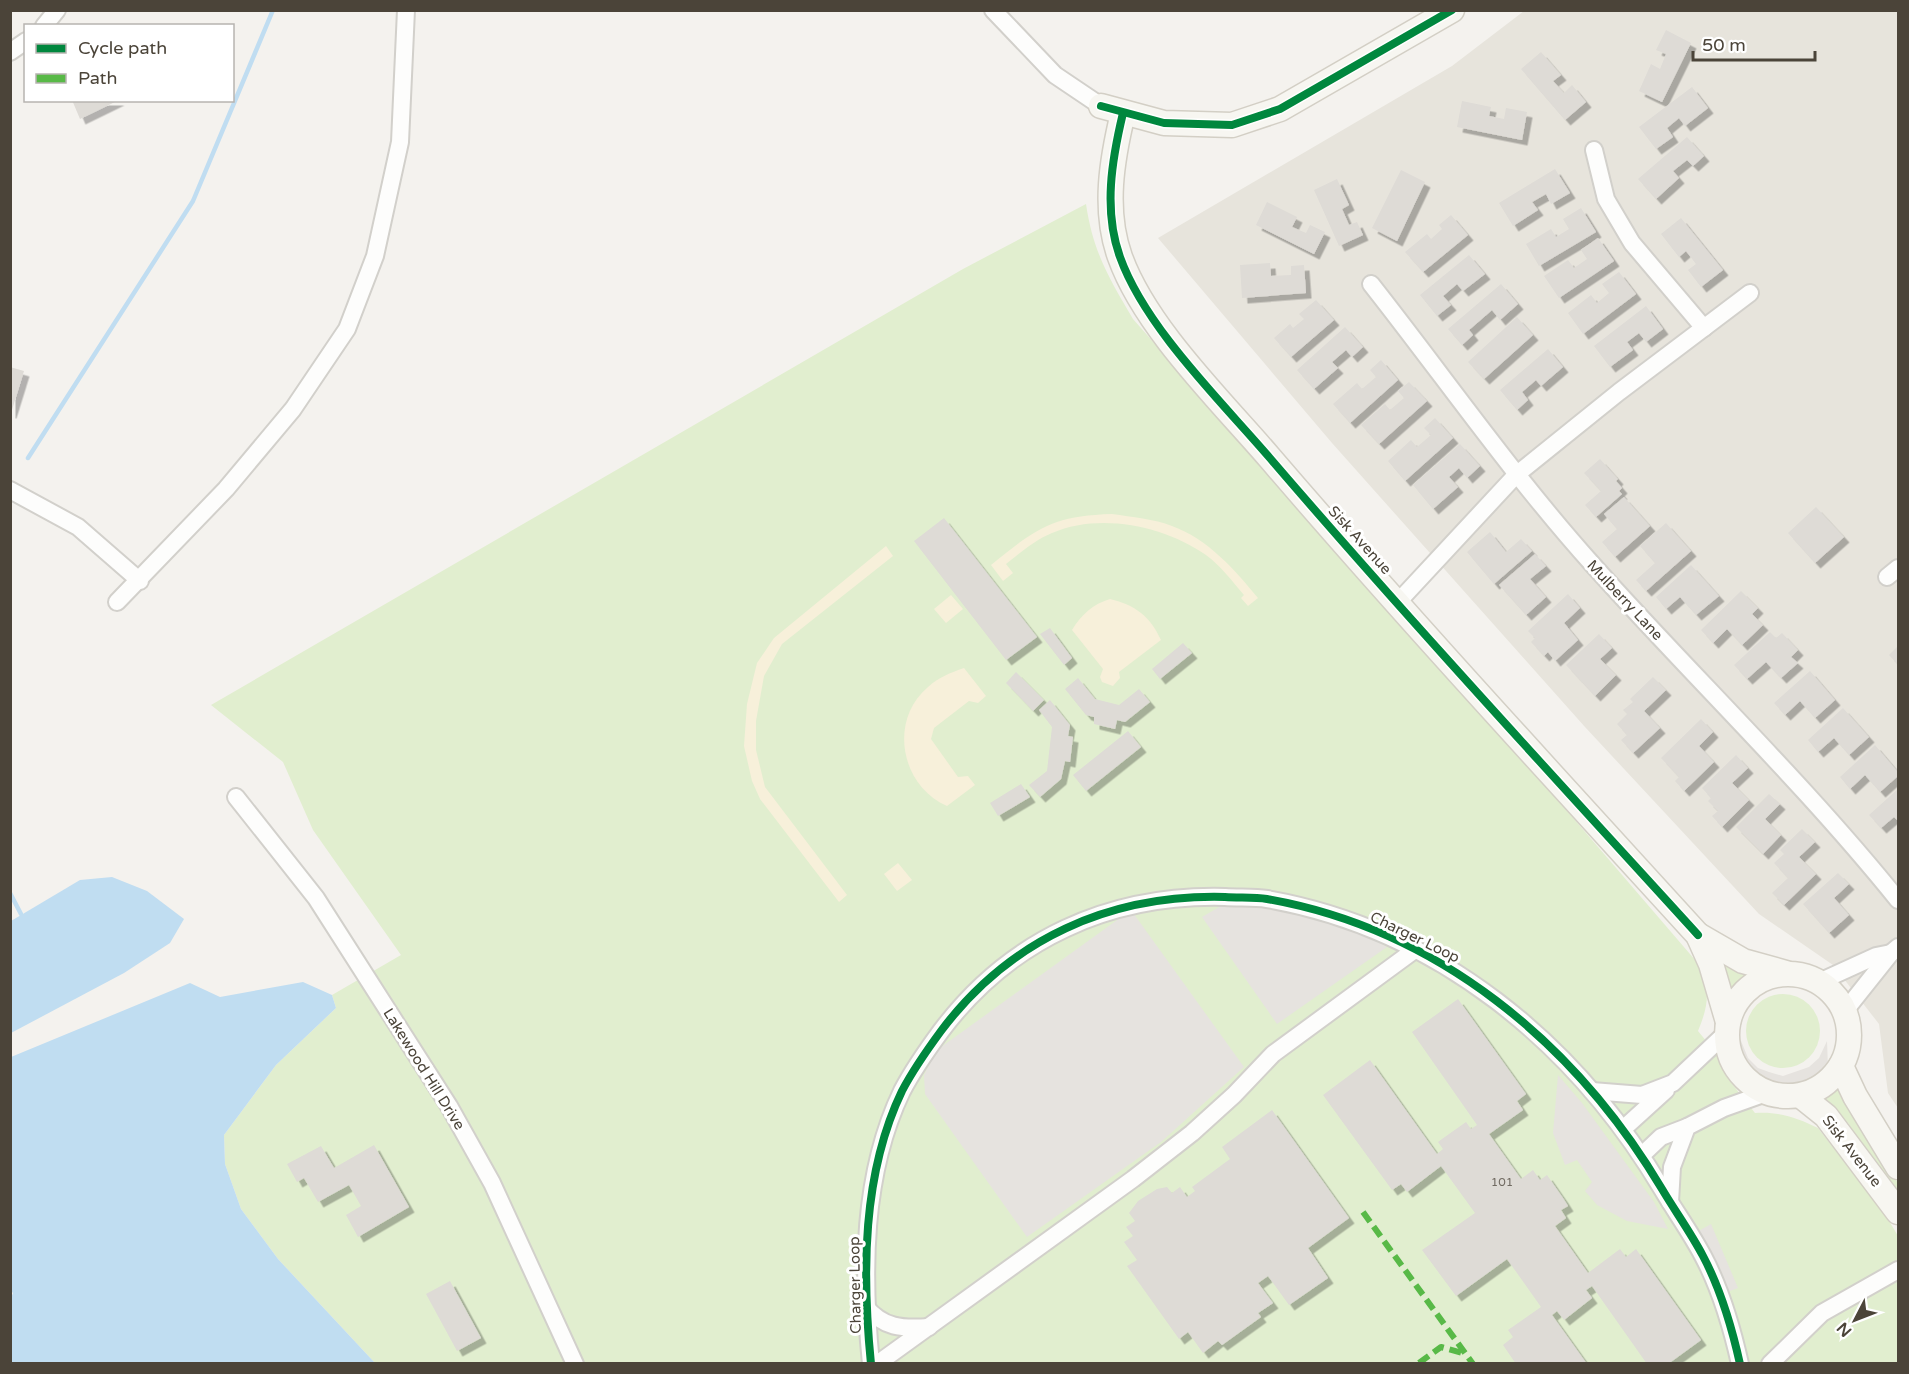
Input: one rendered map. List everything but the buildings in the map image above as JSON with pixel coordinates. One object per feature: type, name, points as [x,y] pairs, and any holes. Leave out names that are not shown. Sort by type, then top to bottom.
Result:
[{"type":"street","points":[[46,24],[57,10]]},
{"type":"street","points":[[117,602],[140,581],[225,489],[293,409],[348,328],[375,256],[400,142],[406,10]]},
{"type":"street","points":[[993,10],[1055,75],[1112,109],[1164,123],[1211,125],[1241,122],[1280,109],[1452,10]]},
{"type":"street","points":[[10,51],[24,42]]},
{"type":"street","name":"Sisk Avenue","points":[[1112,109],[1110,208],[1120,256],[1142,301],[1172,344],[1398,602],[1698,935],[1711,963],[1727,1028],[1729,1052],[1737,1069],[1749,1083],[1766,1093]]},
{"type":"street","points":[[1594,150],[1606,199],[1632,243],[1704,328]]},
{"type":"street","name":"Mulberry Lane","points":[[1371,284],[1472,414],[1516,475],[1637,613],[1847,836],[1899,900]]},
{"type":"street","points":[[1398,602],[1516,475],[1750,293]]},
{"type":"street","points":[[10,490],[78,527],[140,581]]},
{"type":"street","name":"Lakewood Hill Drive","points":[[236,797],[316,898],[449,1106],[492,1183],[575,1364]]},
{"type":"street","name":"Charger Loop","points":[[871,1364],[866,1306],[868,1229],[880,1155],[902,1091],[927,1050],[961,1005],[997,970],[1045,937],[1083,920],[1142,903],[1199,897],[1266,899],[1350,921],[1416,949],[1463,974],[1508,1009],[1592,1091],[1642,1155],[1704,1257],[1728,1320],[1740,1364]]},
{"type":"street","name":"Sisk Avenue","points":[[1698,935],[1743,961],[1819,982]]},
{"type":"street","points":[[878,1364],[1142,1172],[1234,1095],[1274,1054],[1416,949]]},
{"type":"street","points":[[1642,1155],[1661,1137],[1724,1108],[1766,1093],[1783,1097],[1801,1096],[1817,1090],[1831,1080],[1841,1066],[1849,1040],[1844,1012],[1834,995],[1819,982],[1876,956],[1895,950]]},
{"type":"street","points":[[1844,1012],[1895,950]]},
{"type":"street","name":"Sisk Avenue","points":[[1727,1028],[1735,1003],[1749,988],[1767,977],[1788,974]]},
{"type":"street","points":[[1623,1129],[1673,1083],[1727,1028]]},
{"type":"street","name":"Sisk Avenue","points":[[1841,1066],[1855,1096],[1899,1167]]},
{"type":"street","points":[[1592,1091],[1642,1095],[1673,1083]]},
{"type":"street","name":"Sisk Avenue","points":[[1801,1096],[1826,1116],[1899,1212]]},
{"type":"street","points":[[1670,1202],[1672,1167],[1687,1127]]},
{"type":"street","points":[[1770,1364],[1822,1313],[1899,1270]]},
{"type":"street","points":[[866,1306],[876,1319],[892,1326],[908,1329],[930,1327]]},
{"type":"shaded area","points":[[1524,11],[1898,11],[1898,1108],[1888,1093],[1879,1024],[1833,965],[1759,914],[1585,727],[1332,443],[1158,238],[1452,66]]},
{"type":"shaded area","points":[[1243,902],[1298,913],[1367,935],[1387,947],[1277,1024],[1202,917],[1226,903]]},
{"type":"shaded area","points":[[1131,910],[1244,1067],[1161,1142],[1027,1237],[925,1094],[924,1075],[937,1050]]},
{"type":"shaded area","points":[[1737,1031],[1748,1058],[1758,1068],[1783,1076],[1809,1067],[1819,1058],[1827,1041],[1828,1068],[1813,1080],[1795,1088],[1763,1086],[1746,1075],[1739,1065],[1736,1053]]},
{"type":"shaded area","points":[[1558,1075],[1582,1103],[1654,1202],[1668,1229],[1627,1221],[1597,1205],[1585,1191],[1592,1182],[1577,1160],[1565,1165],[1553,1133]]},
{"type":"shaded area","points":[[1711,1224],[1738,1288],[1724,1293],[1695,1233]]},
{"type":"green space","points":[[1086,204],[1098,251],[1109,277],[1133,319],[1574,819],[1702,968],[1707,1000],[1698,1031],[1716,1053],[1726,1076],[1755,1113],[1788,1116],[1818,1128],[1885,1214],[1898,1236],[1898,1363],[375,1363],[278,1259],[241,1209],[225,1164],[224,1135],[276,1065],[336,1008],[332,995],[401,955],[313,830],[283,762],[211,705],[963,269]]},
{"type":"green space","points":[[1718,952],[1770,973],[1748,985],[1733,1003]]},
{"type":"green space","points":[[1783,994],[1797,997],[1809,1005],[1817,1017],[1820,1031],[1817,1045],[1809,1057],[1797,1065],[1783,1068],[1769,1065],[1757,1057],[1749,1045],[1746,1031],[1749,1017],[1757,1005],[1769,997]]},
{"type":"green space","points":[[1837,1079],[1852,1114],[1898,1183],[1898,1199],[1848,1123],[1812,1096]]},
{"type":"sand","points":[[1112,514],[1143,518],[1185,532],[1220,556],[1258,598],[1248,606],[1241,598],[1244,595],[1206,555],[1171,536],[1132,525],[1091,524],[1052,533],[1006,564],[1013,573],[1003,581],[991,565],[1046,526],[1074,518]]},
{"type":"sand","points":[[886,546],[893,556],[782,644],[764,676],[756,721],[756,750],[765,787],[847,895],[839,902],[760,799],[752,781],[744,746],[747,704],[757,663],[774,638]]},
{"type":"sand","points":[[951,595],[963,609],[946,623],[934,609]]},
{"type":"sand","points":[[1110,599],[1141,613],[1152,624],[1161,640],[1119,672],[1120,678],[1113,686],[1102,682],[1100,677],[1103,669],[1072,630],[1088,611]]},
{"type":"sand","points":[[964,668],[986,696],[978,703],[969,701],[934,728],[931,739],[958,777],[968,776],[975,785],[947,806],[931,797],[919,784],[910,769],[905,752],[904,734],[915,701],[928,687],[941,678]]},
{"type":"sand","points":[[898,863],[912,880],[897,891],[884,874]]},
{"type":"water","points":[[112,877],[147,891],[184,919],[170,943],[124,973],[11,1033],[11,921],[80,880]]},
{"type":"water","points":[[303,982],[332,995],[336,1008],[276,1065],[224,1135],[225,1164],[241,1209],[278,1259],[375,1363],[11,1363],[10,1300],[13,1293],[10,1290],[11,1057],[190,983],[220,997]]},
{"type":"waterway","points":[[28,458],[193,201],[273,10]]},
{"type":"waterway","points":[[10,893],[21,914]]},
{"type":"marked path","points":[[1363,1212],[1473,1364]]},
{"type":"marked path","points":[[1419,1363],[1441,1347],[1466,1354]]},
{"type":"cycle path","points":[[1101,106],[1164,123],[1232,125],[1280,109],[1452,10]]},
{"type":"cycle path","points":[[1123,113],[1111,185],[1115,239],[1120,257],[1132,283],[1165,336],[1374,578],[1698,935]]},
{"type":"cycle path","points":[[871,1364],[866,1260],[872,1190],[879,1156],[902,1091],[920,1060],[941,1031],[968,999],[998,971],[1031,947],[1066,928],[1103,914],[1142,904],[1183,898],[1225,897],[1267,899],[1330,914],[1389,936],[1444,965],[1496,1001],[1544,1041],[1588,1086],[1627,1136],[1693,1239],[1709,1268],[1720,1295],[1740,1364]]}]
